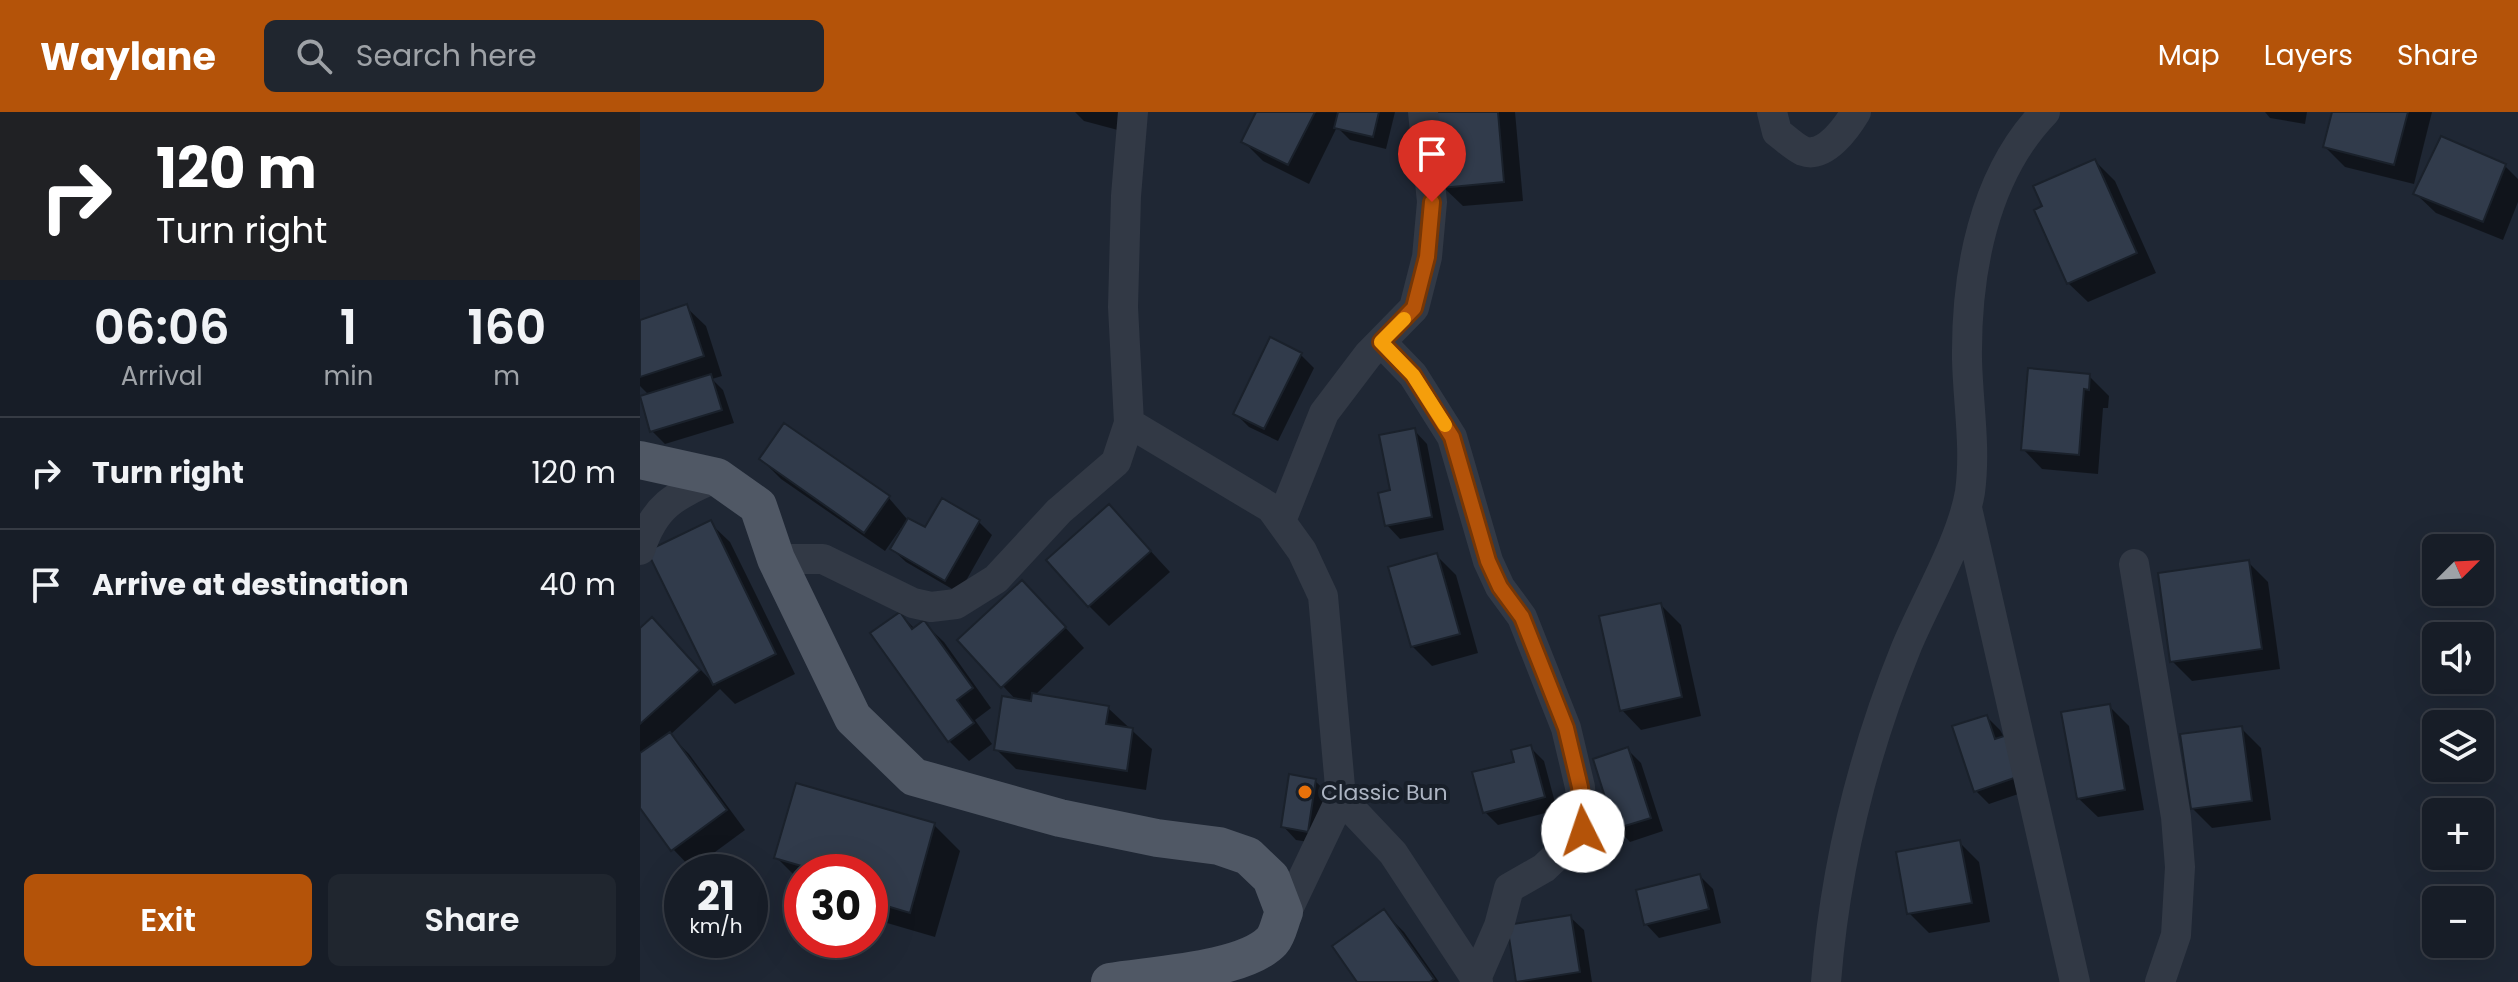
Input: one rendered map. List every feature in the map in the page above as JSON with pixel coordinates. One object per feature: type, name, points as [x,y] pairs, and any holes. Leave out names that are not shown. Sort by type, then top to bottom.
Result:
[{"type":"main road","points":[[640,460],[717,477],[758,506],[776,559],[853,718],[914,777],[1060,818],[1157,838],[1219,846],[1248,856],[1271,878],[1284,912],[1273,940],[1249,958],[1220,966],[1110,982]]},
{"type":"street","points":[[776,559],[823,559],[913,603],[931,607],[956,604],[996,579],[1059,511],[1116,462],[1129,423],[1123,307],[1126,196],[1133,112]]},
{"type":"street","points":[[1281,521],[1324,413],[1381,342],[1414,308],[1427,257],[1432,202],[1423,112]]},
{"type":"street","points":[[1772,112],[1777,132],[1804,152],[1813,152],[1843,132],[1856,112]]},
{"type":"street","points":[[1826,982],[1840,875],[1860,783],[1905,649],[1967,508],[1974,436],[1967,360],[1970,286],[1987,212],[2009,160],[2045,112]]},
{"type":"street","points":[[1381,342],[1413,375],[1452,437],[1488,561],[1500,587],[1522,617],[1566,728],[1580,787],[1583,831],[1544,868],[1509,888],[1499,926],[1477,981]]},
{"type":"street","points":[[1129,423],[1271,508],[1302,551],[1323,596],[1341,798],[1273,940]]},
{"type":"street","points":[[640,550],[658,511],[677,496],[717,477]]},
{"type":"street","points":[[1967,508],[2075,982]]},
{"type":"street","points":[[2134,564],[2176,817],[2180,867],[2176,935],[2160,982]]},
{"type":"street","points":[[1341,798],[1393,853],[1477,981]]},
{"type":"building","points":[[1256,112],[1315,112],[1288,165],[1241,142]]},
{"type":"building","points":[[1338,112],[1379,112],[1373,137],[1334,128]]},
{"type":"building","points":[[1434,112],[1498,112],[1504,182],[1441,188]]},
{"type":"building","points":[[2332,112],[2408,112],[2394,165],[2323,147]]},
{"type":"building","points":[[2441,136],[2506,164],[2483,222],[2413,194]]},
{"type":"building","points":[[2095,159],[2137,253],[2067,284],[2034,210],[2042,206],[2033,186]]},
{"type":"building","points":[[687,304],[704,356],[640,377],[640,320]]},
{"type":"building","points":[[1270,337],[1302,353],[1264,429],[1233,414]]},
{"type":"building","points":[[2028,368],[2090,374],[2089,390],[2084,389],[2079,455],[2021,450]]},
{"type":"building","points":[[711,374],[722,410],[650,432],[640,396]]},
{"type":"building","points":[[784,423],[890,496],[864,533],[759,459]]},
{"type":"building","points":[[1415,428],[1432,517],[1385,526],[1378,493],[1390,490],[1379,435]]},
{"type":"building","points":[[942,498],[980,520],[945,581],[890,549],[908,518],[925,527]]},
{"type":"building","points":[[1109,504],[1151,551],[1088,607],[1046,560]]},
{"type":"building","points":[[711,520],[776,654],[713,685],[647,551]]},
{"type":"building","points":[[1437,553],[1460,634],[1411,647],[1388,567]]},
{"type":"building","points":[[2249,560],[2262,649],[2170,662],[2158,573]]},
{"type":"building","points":[[1022,580],[1066,627],[1001,688],[957,640]]},
{"type":"building","points":[[1661,603],[1682,697],[1620,711],[1599,616]]},
{"type":"building","points":[[900,612],[912,629],[924,620],[973,688],[957,700],[974,723],[948,742],[870,633]]},
{"type":"building","points":[[652,617],[700,670],[640,724],[640,628]]},
{"type":"building","points":[[1032,693],[1109,706],[1106,724],[1133,728],[1127,771],[994,750],[1002,696],[1031,701]]},
{"type":"building","points":[[2110,704],[2125,790],[2077,799],[2061,712]]},
{"type":"building","points":[[1987,715],[1995,739],[2007,735],[2020,776],[1974,792],[1952,726]]},
{"type":"building","points":[[2242,726],[2252,801],[2191,809],[2180,734]]},
{"type":"building","points":[[670,732],[727,810],[671,851],[640,808],[640,753]]},
{"type":"building","points":[[1531,745],[1545,797],[1483,813],[1472,772],[1514,762],[1511,750]]},
{"type":"building","points":[[1628,747],[1651,818],[1615,829],[1593,759]]},
{"type":"building","points":[[1289,774],[1316,779],[1308,832],[1281,827]]},
{"type":"building","points":[[796,783],[935,823],[910,913],[888,906],[888,854],[784,854],[784,861],[774,858]]},
{"type":"building","points":[[1960,840],[1972,903],[1907,914],[1896,852]]},
{"type":"building","points":[[1700,874],[1709,909],[1644,925],[1636,890]]},
{"type":"building","points":[[1384,909],[1434,979],[1430,982],[1357,982],[1332,946]]},
{"type":"building","points":[[1571,915],[1580,972],[1516,982],[1507,925]]},
{"type":"slow traffic","points":[[1404,319],[1381,342],[1413,375],[1445,425]]},
{"type":"place","name":"Classic Bun","points":[[1305,792]]},
{"type":"route","points":[[1432,202],[1427,257],[1414,308],[1381,342],[1413,375],[1452,437],[1488,561],[1500,587],[1522,617],[1566,728],[1580,787],[1583,831]]}]
